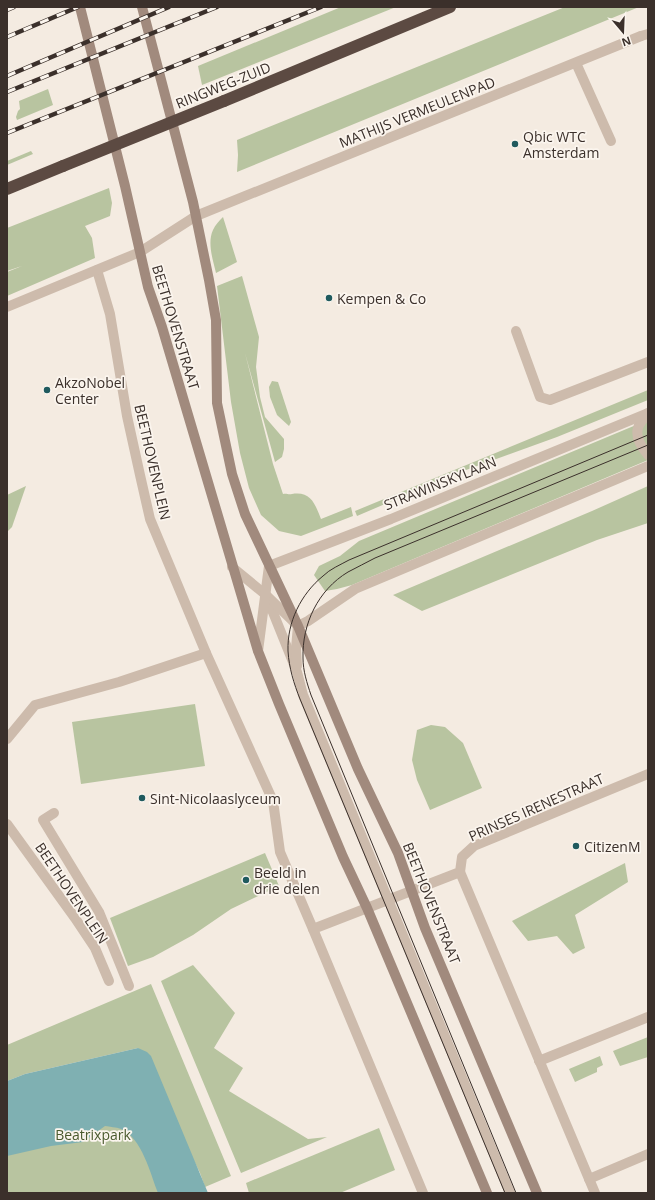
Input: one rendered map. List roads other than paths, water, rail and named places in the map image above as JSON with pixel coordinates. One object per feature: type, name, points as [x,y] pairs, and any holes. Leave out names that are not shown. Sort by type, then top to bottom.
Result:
[{"type":"highway","name":"RINGWEG-ZUID","points":[[7,188],[224,101],[450,7]]},
{"type":"main road","name":"BEETHOVENSTRAAT","points":[[80,7],[125,186],[148,287],[166,342],[258,651],[340,850],[367,908],[487,1193]]},
{"type":"main road","name":"BEETHOVENSTRAAT","points":[[142,7],[196,216],[216,320],[217,403],[232,474],[245,514],[298,626],[358,769],[398,853],[425,928],[537,1193]]},
{"type":"street","name":"MATHIJS VERMEULENPAD","points":[[7,307],[140,252],[196,216],[645,35]]},
{"type":"street","points":[[576,63],[610,141]]},
{"type":"street","name":"BEETHOVENPLEIN","points":[[97,270],[110,314],[127,416],[150,518],[206,653],[273,801],[280,852],[313,929]]},
{"type":"street","points":[[516,331],[540,397],[550,400],[648,362]]},
{"type":"street","points":[[648,413],[638,428],[641,448],[648,455]]},
{"type":"street","name":"STRAWINSKYLAAN","points":[[269,566],[391,519],[648,413]]},
{"type":"street","points":[[298,626],[356,589],[648,466]]},
{"type":"street","points":[[269,566],[266,595],[297,672],[303,695],[510,1193]]},
{"type":"street","points":[[232,567],[266,595],[298,626]]},
{"type":"street","name":"BEETHOVENSTRAAT","points":[[258,651],[266,595]]},
{"type":"street","points":[[297,672],[296,648],[298,626]]},
{"type":"street","points":[[7,739],[35,706],[119,682],[206,653]]},
{"type":"street","name":"PRINSES IRENESTRAAT","points":[[460,872],[462,857],[474,846],[648,774]]},
{"type":"street","points":[[54,813],[43,820],[99,912],[129,986]]},
{"type":"street","name":"BEETHOVENPLEIN","points":[[7,824],[95,948],[109,981]]},
{"type":"street","points":[[423,1193],[313,929],[460,872],[595,1193]]},
{"type":"street","points":[[539,1061],[648,1016]]},
{"type":"street","points":[[589,1179],[648,1154]]},
{"type":"water","points":[[138,1048],[147,1052],[151,1056],[208,1193],[158,1193],[148,1166],[135,1140],[121,1129],[115,1127],[105,1126],[83,1142],[51,1146],[7,1156],[7,1081],[25,1074]]},
{"type":"tram line","points":[[505,1193],[298,693],[289,664],[288,640],[293,619],[302,600],[315,583],[335,567],[648,435]]},
{"type":"tram line","points":[[516,1193],[311,695],[303,663],[305,633],[320,598],[337,579],[348,572],[375,558],[648,445]]},
{"type":"railway","points":[[7,10],[14,7]]},
{"type":"railway","points":[[7,37],[78,7]]},
{"type":"railway","points":[[7,76],[169,7]]},
{"type":"railway","points":[[7,92],[217,7]]},
{"type":"railway","points":[[7,133],[321,7]]},
{"type":"place","name":"Qbic WTC Amsterdam","points":[[515,144]]},
{"type":"place","name":"Kempen & Co","points":[[329,298]]},
{"type":"place","name":"AkzoNobel Center","points":[[47,390]]},
{"type":"place","name":"Sint-Nicolaaslyceum","points":[[142,798]]},
{"type":"place","name":"CitizenM","points":[[576,846]]},
{"type":"place","name":"Beeld in drie delen","points":[[246,880]]},
{"type":"park label","name":"Beatrixpark","points":[[93,1134]]}]
